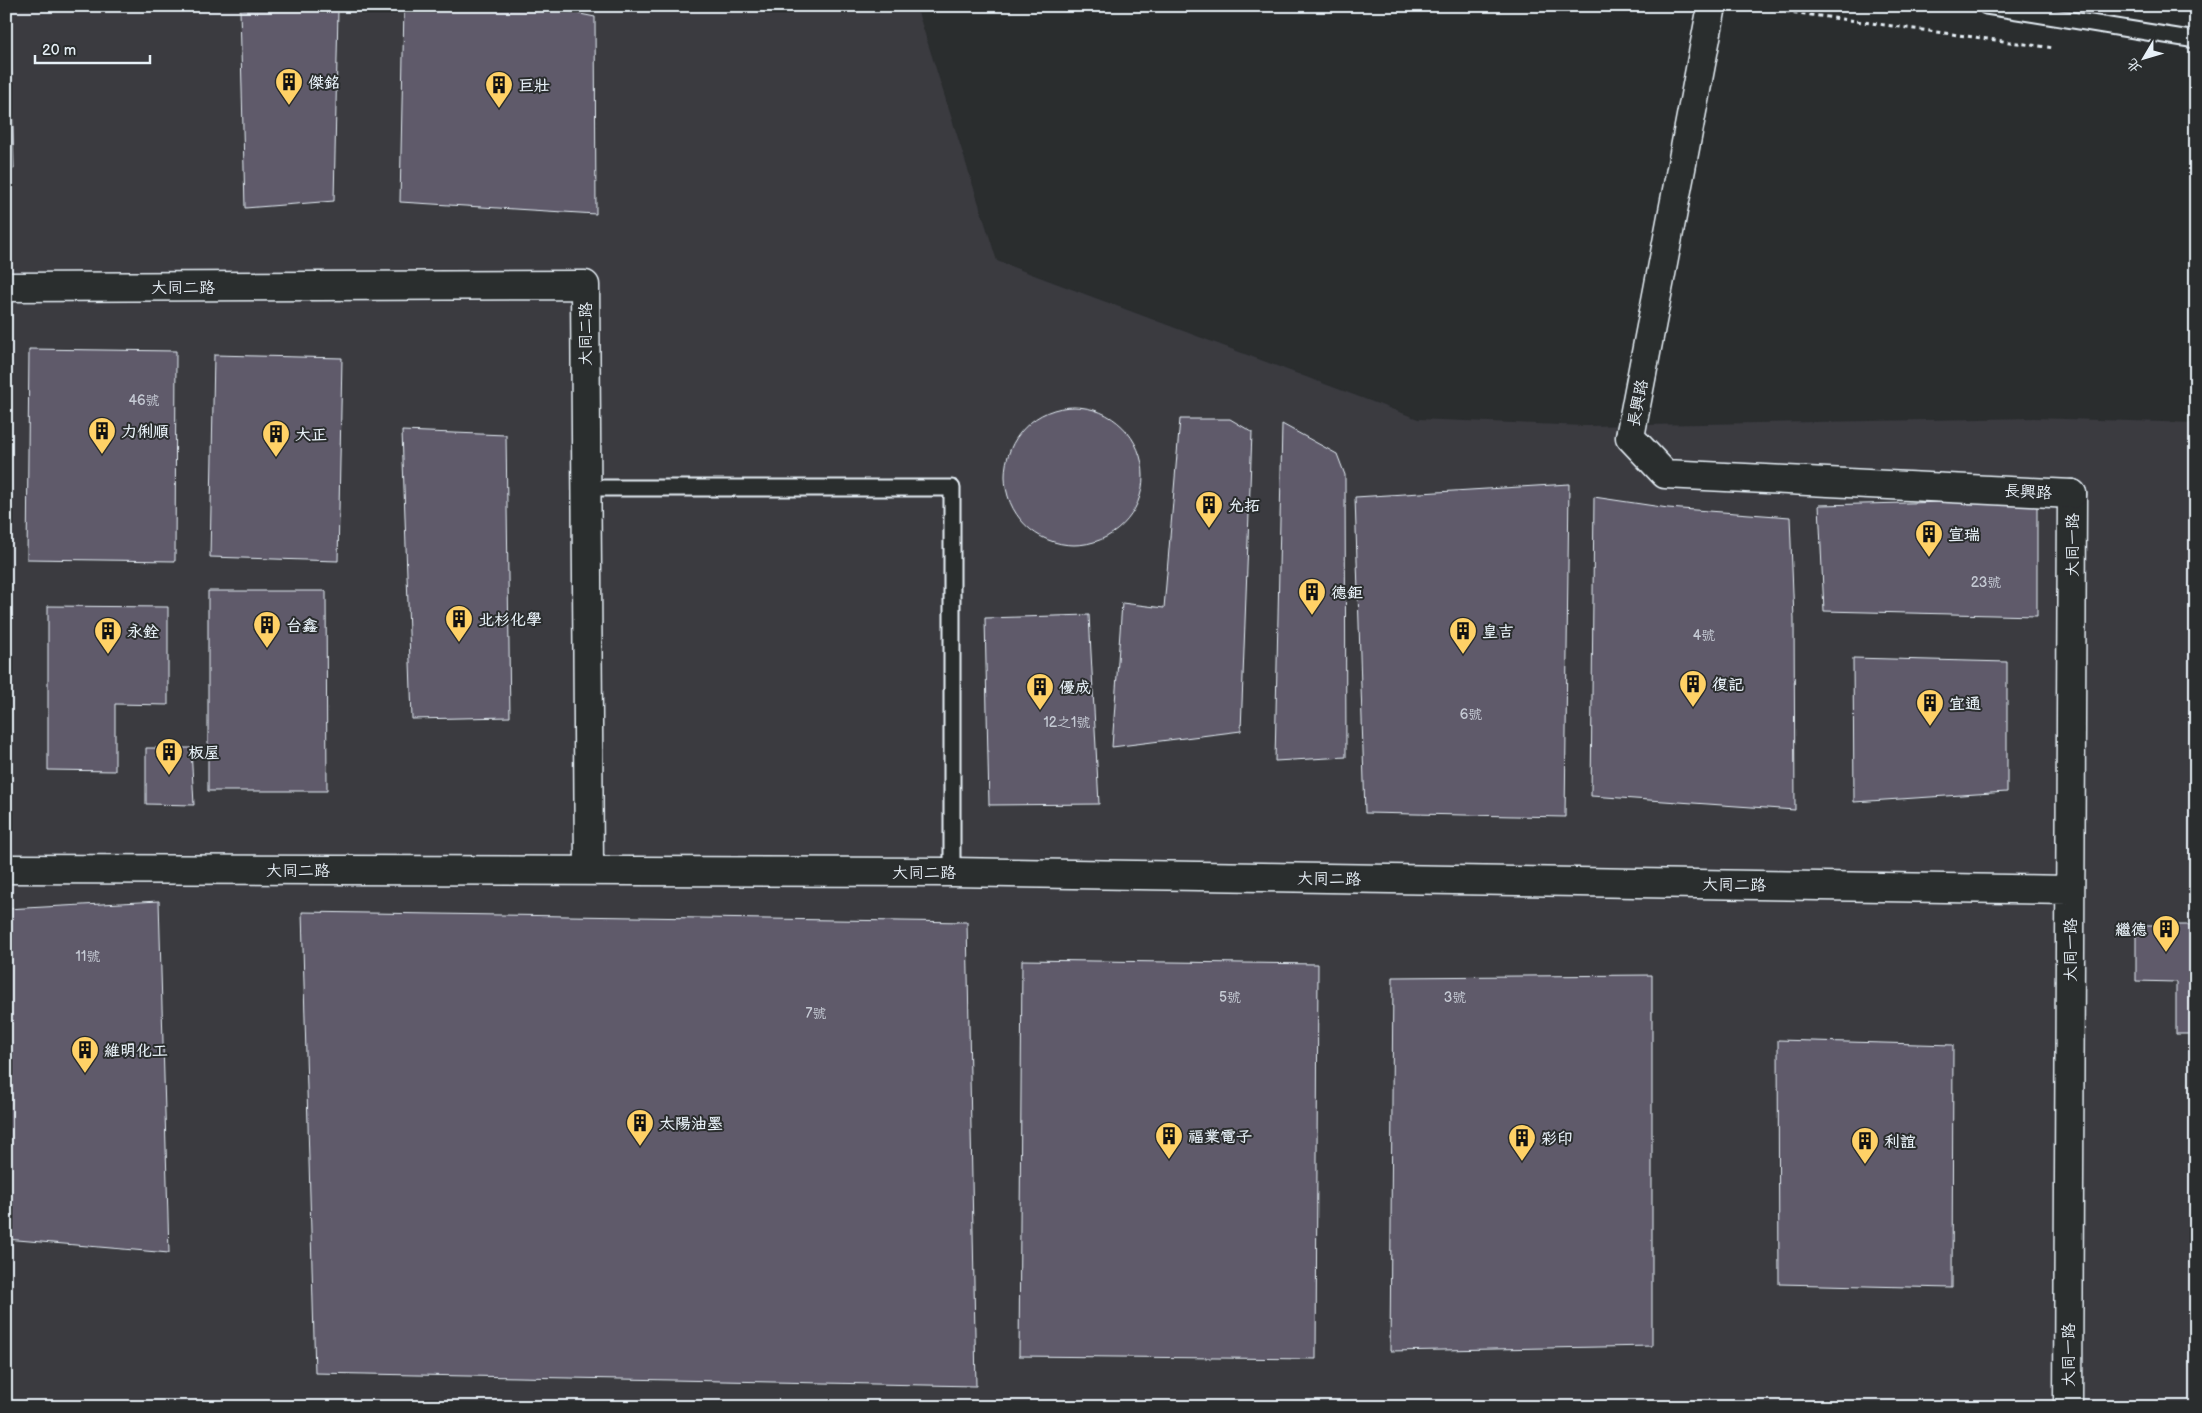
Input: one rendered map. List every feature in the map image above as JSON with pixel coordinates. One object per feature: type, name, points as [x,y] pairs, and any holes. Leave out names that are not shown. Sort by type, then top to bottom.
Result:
[{"type":"street","name":"長興路","points":[[1712,6],[1630,437],[1665,474],[2072,494]]},
{"type":"street","name":"大同二路","points":[[6,287],[585,286],[589,871]]},
{"type":"street","name":"大同一路","points":[[2068,1407],[2072,494]]},
{"type":"street","name":"大同二路","points":[[6,869],[952,872],[2070,890]]},
{"type":"lane","points":[[1986,6],[2196,40]]},
{"type":"lane","points":[[586,488],[952,488],[952,872]]},
{"type":"path","points":[[1746,6],[2059,48]]},
{"type":"shaded area","points":[[6,6],[916,6],[997,261],[1418,419],[1586,426],[2034,418],[2196,423],[2196,1407],[14,1407],[6,1394]]},
{"type":"building","points":[[6,6],[10,6],[14,169],[6,169]]},
{"type":"building","name":"巨壯","points":[[404,6],[541,6],[595,17],[596,214],[400,202]]},
{"type":"building","name":"傑銘","points":[[240,10],[338,10],[334,201],[245,208]]},
{"type":"building","name":"力俐順","points":[[29,349],[176,351],[175,561],[27,559]]},
{"type":"building","name":"大正","points":[[214,355],[342,358],[338,561],[210,557]]},
{"type":"building","points":[[1074,407],[1100,412],[1123,427],[1138,450],[1143,476],[1138,502],[1123,525],[1100,540],[1074,545],[1048,540],[1025,525],[1010,502],[1005,476],[1010,450],[1025,427],[1048,412]]},
{"type":"building","name":"允拓","points":[[1180,419],[1230,419],[1252,432],[1241,731],[1112,747],[1122,603],[1164,608]]},
{"type":"building","name":"德鉅","points":[[1282,424],[1337,454],[1345,475],[1346,757],[1275,761]]},
{"type":"building","name":"北杉化學","points":[[402,431],[506,435],[510,717],[412,719]]},
{"type":"building","name":"皇吉","points":[[1569,484],[1565,817],[1365,813],[1355,497]]},
{"type":"building","name":"復記","points":[[1594,497],[1668,508],[1790,517],[1794,619],[1795,810],[1591,796]]},
{"type":"building","name":"宣瑞","points":[[2037,500],[2037,616],[1824,611],[1819,505]]},
{"type":"building","name":"台鑫","points":[[208,591],[326,591],[327,791],[208,791]]},
{"type":"building","name":"永銓","points":[[48,606],[168,607],[168,705],[115,704],[115,771],[48,770]]},
{"type":"building","name":"優成","points":[[1089,615],[1099,804],[989,805],[985,618]]},
{"type":"building","name":"宜通","points":[[1853,658],[2007,662],[2007,792],[1854,802]]},
{"type":"building","name":"板屋","points":[[146,748],[191,748],[194,805],[146,804]]},
{"type":"building","name":"維明化工","points":[[159,901],[169,1253],[6,1239],[6,909]]},
{"type":"building","name":"太陽油墨","points":[[302,912],[967,922],[976,1386],[315,1373]]},
{"type":"building","name":"繼德","points":[[2136,925],[2196,925],[2196,1034],[2176,1034],[2176,982],[2136,981]]},
{"type":"building","name":"福業電子","points":[[1022,960],[1318,964],[1316,1359],[1019,1356]]},
{"type":"building","name":"彩印","points":[[1652,975],[1652,1346],[1390,1351],[1393,977]]},
{"type":"building","name":"利誼","points":[[1778,1040],[1953,1045],[1952,1288],[1779,1284]]},
{"type":"place","name":"傑銘","points":[[289,106]]},
{"type":"place","name":"巨壯","points":[[499,109]]},
{"type":"place","name":"力俐順","points":[[102,455]]},
{"type":"place","name":"大正","points":[[276,458]]},
{"type":"place","name":"允拓","points":[[1209,529]]},
{"type":"place","name":"宣瑞","points":[[1929,558]]},
{"type":"place","name":"德鉅","points":[[1312,616]]},
{"type":"place","name":"北杉化學","points":[[459,643]]},
{"type":"place","name":"台鑫","points":[[267,649]]},
{"type":"place","name":"永銓","points":[[108,655]]},
{"type":"place","name":"皇吉","points":[[1463,655]]},
{"type":"place","name":"復記","points":[[1693,708]]},
{"type":"place","name":"優成","points":[[1040,711]]},
{"type":"place","name":"宜通","points":[[1930,727]]},
{"type":"place","name":"板屋","points":[[169,776]]},
{"type":"place","name":"繼德","points":[[2166,953]]},
{"type":"place","name":"維明化工","points":[[85,1074]]},
{"type":"place","name":"太陽油墨","points":[[640,1147]]},
{"type":"place","name":"福業電子","points":[[1169,1160]]},
{"type":"place","name":"彩印","points":[[1522,1162]]},
{"type":"place","name":"利誼","points":[[1865,1165]]}]
